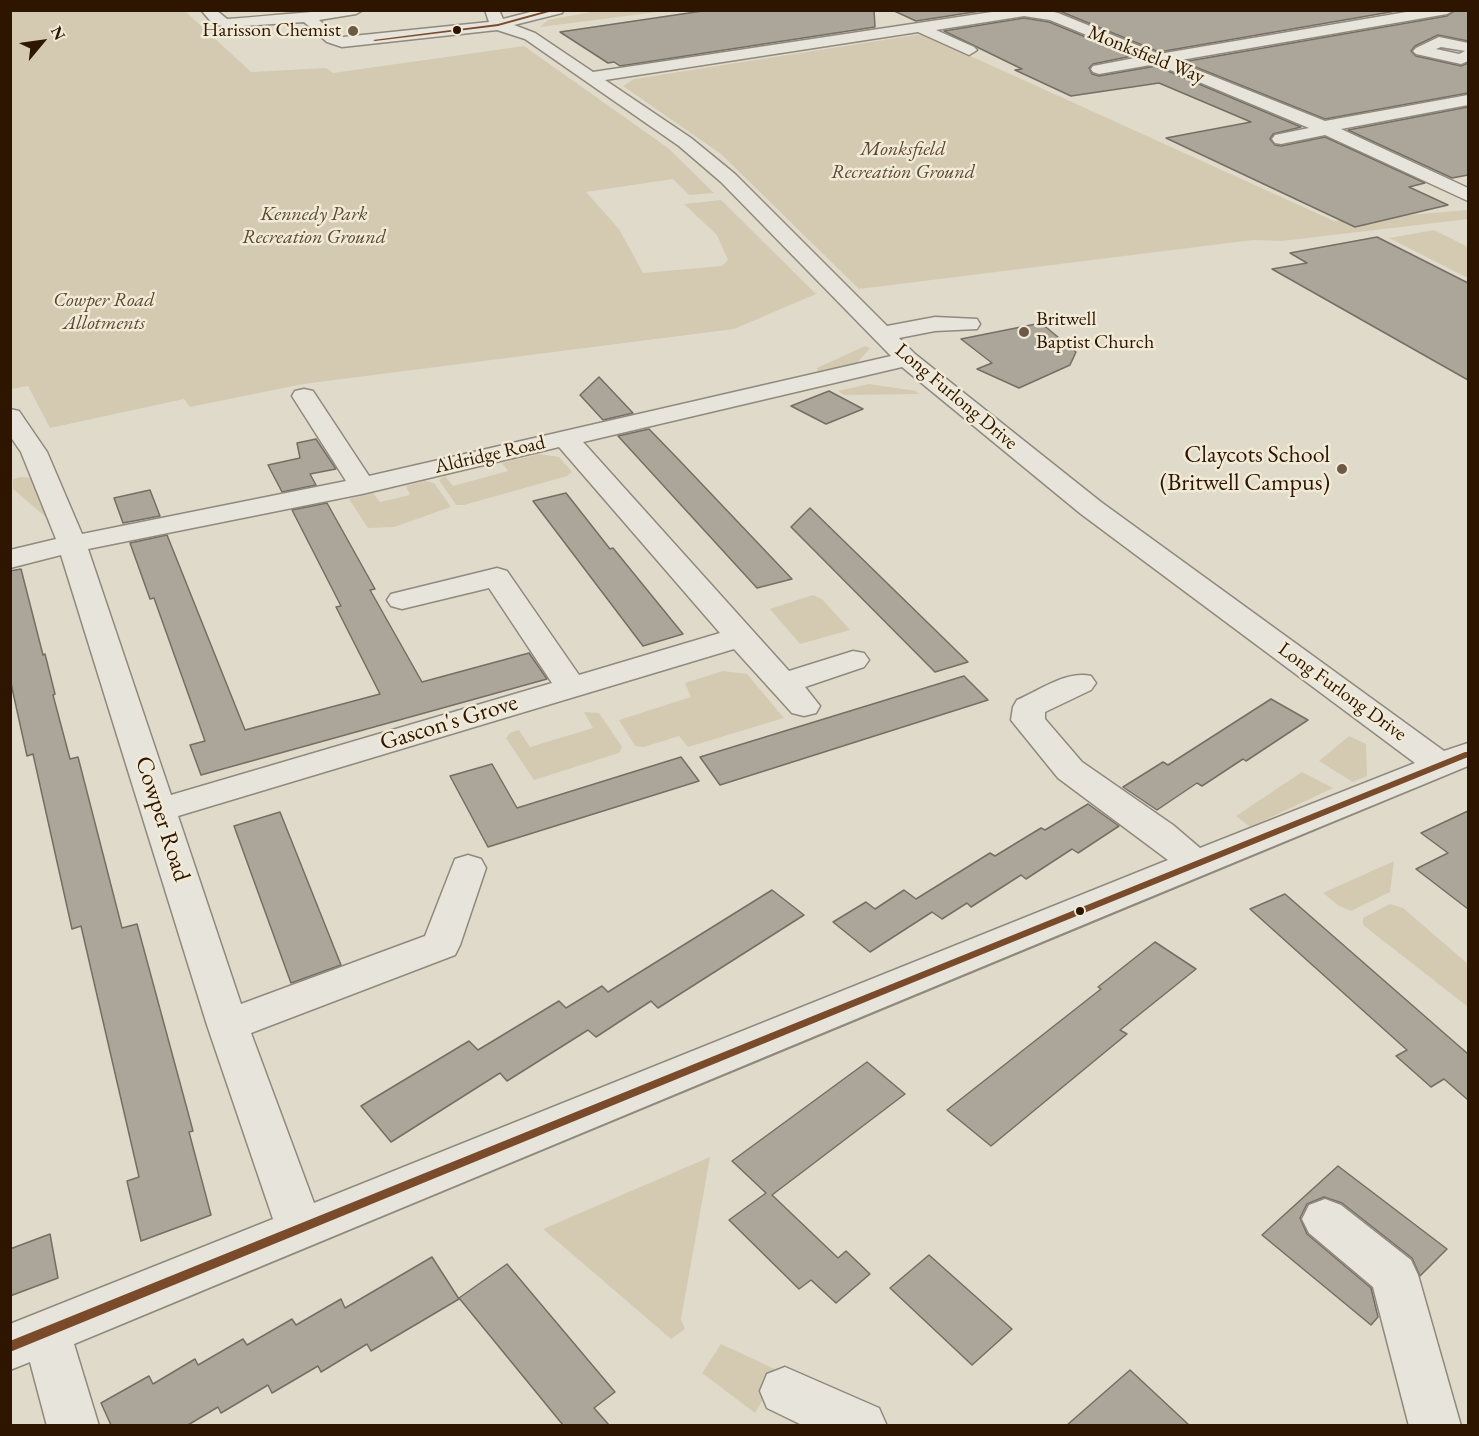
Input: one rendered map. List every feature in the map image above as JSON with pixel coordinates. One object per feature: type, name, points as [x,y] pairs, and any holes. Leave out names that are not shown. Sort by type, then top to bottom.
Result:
[{"type":"street","points":[[208,10],[218,21],[237,23],[356,10]]},
{"type":"street","points":[[308,17],[332,39],[342,42],[557,10]]},
{"type":"street","name":"Monksfield Way","points":[[592,77],[1024,12],[1039,13],[1053,16],[1325,128],[1468,195]]},
{"type":"street","points":[[1340,14],[1369,23]]},
{"type":"street","points":[[1099,69],[1422,15],[1450,17]]},
{"type":"street","name":"Long Furlong Drive","points":[[495,18],[530,36],[685,142],[728,178],[907,359],[1092,508],[1454,760]]},
{"type":"street","points":[[920,28],[969,50]]},
{"type":"street","points":[[1281,139],[1468,100]]},
{"type":"street","points":[[882,334],[935,324],[969,324]]},
{"type":"street","name":"Aldridge Road","points":[[10,559],[72,544],[362,486],[907,359]]},
{"type":"street","points":[[304,396],[362,486]]},
{"type":"street","name":"Cowper Road","points":[[10,416],[21,449],[72,544],[228,1025],[300,1228]]},
{"type":"street","points":[[565,438],[793,695],[853,660]]},
{"type":"street","points":[[402,600],[497,577],[571,687]]},
{"type":"street","name":"Gascon's Grove","points":[[159,810],[740,637]]},
{"type":"street","points":[[1080,683],[1029,707],[1028,720],[1070,771],[1160,834],[1196,864]]},
{"type":"street","points":[[73,1425],[28,1339],[747,1047],[896,984],[1454,760]]},
{"type":"street","points":[[228,1025],[441,945],[468,868]]},
{"type":"street","points":[[1325,1220],[1394,1275],[1435,1425]]},
{"type":"street","points":[[785,1391],[861,1425]]},
{"type":"green space","name":"Kennedy Park Recreation Ground","points":[[11,10],[185,11],[251,72],[326,68],[333,73],[524,46],[668,148],[714,193],[689,195],[673,179],[586,192],[619,229],[643,273],[722,266],[728,260],[717,235],[684,204],[721,200],[816,294],[734,329],[303,384],[190,407],[184,399],[50,428],[28,386],[11,389]]},
{"type":"green space","points":[[596,11],[665,11],[540,27],[548,20]]},
{"type":"green space","name":"Monksfield Recreation Ground","points":[[922,34],[1334,221],[1468,210],[1468,219],[1282,241],[1253,240],[859,289],[721,154],[623,86],[634,79]]},
{"type":"green space","points":[[1434,230],[1468,247],[1468,278],[1389,238]]},
{"type":"green space","points":[[865,346],[870,348],[853,368],[818,373],[817,368]]},
{"type":"green space","points":[[869,384],[916,391],[919,394],[844,395],[838,391]]},
{"type":"green space","points":[[539,454],[559,457],[572,472],[567,476],[464,505],[456,505],[439,480],[445,476],[453,486],[508,471],[502,463]]},
{"type":"green space","points":[[35,478],[47,518],[13,489],[13,479]]},
{"type":"green space","points":[[425,481],[434,483],[451,507],[394,527],[368,528],[349,499],[373,493],[380,502],[410,495],[406,486]]},
{"type":"green space","points":[[813,595],[822,599],[850,630],[800,644],[770,609]]},
{"type":"green space","points":[[723,671],[747,674],[784,718],[688,747],[679,736],[644,747],[635,746],[619,720],[691,697],[685,683]]},
{"type":"green space","points":[[584,712],[599,713],[622,747],[619,753],[534,780],[506,738],[510,733],[519,730],[530,747],[593,728]]},
{"type":"green space","points":[[1349,736],[1366,744],[1367,776],[1353,782],[1319,761]]},
{"type":"green space","points":[[1302,772],[1333,788],[1250,827],[1236,816]]},
{"type":"green space","points":[[1394,861],[1390,892],[1351,911],[1339,906],[1323,893]]},
{"type":"green space","points":[[1390,904],[1403,908],[1468,964],[1468,1007],[1363,925],[1363,918]]},
{"type":"green space","points":[[710,1157],[681,1319],[685,1329],[671,1339],[543,1229]]},
{"type":"green space","points":[[721,1344],[779,1371],[755,1413],[702,1373]]},
{"type":"building","points":[[709,10],[874,10],[875,27],[620,66],[614,62],[608,63],[560,32]]},
{"type":"building","points":[[892,10],[987,10],[916,21]]},
{"type":"building","points":[[1057,10],[1402,10],[1159,52]]},
{"type":"building","points":[[1456,10],[1468,10],[1468,41],[1438,35],[1415,46],[1411,51],[1416,56],[1461,66],[1468,63],[1468,93],[1325,119],[1183,62],[1447,16]]},
{"type":"building","points":[[1024,18],[1049,22],[1132,56],[1093,64],[1089,68],[1092,74],[1099,76],[1156,66],[1301,127],[1273,134],[1270,139],[1275,145],[1281,146],[1325,137],[1425,183],[1409,187],[1448,205],[1355,227],[1166,138],[1251,122],[1159,83],[1071,96],[1015,70],[1022,69],[944,31]]},
{"type":"building","points":[[1468,107],[1468,175],[1452,178],[1348,130]]},
{"type":"building","points":[[1377,237],[1468,283],[1468,380],[1272,269],[1307,263],[1290,253]]},
{"type":"building","points":[[1041,323],[1076,352],[1070,365],[1019,388],[977,369],[992,363],[961,339]]},
{"type":"building","points":[[599,377],[633,413],[603,420],[580,395]]},
{"type":"building","points":[[829,391],[863,409],[826,424],[791,406]]},
{"type":"building","points":[[649,429],[792,579],[757,588],[618,436]]},
{"type":"building","points":[[316,439],[336,469],[310,474],[316,485],[282,492],[268,465],[300,458],[297,443]]},
{"type":"building","points":[[150,490],[160,516],[123,523],[114,498]]},
{"type":"building","points":[[566,493],[610,549],[613,548],[683,634],[643,646],[533,501]]},
{"type":"building","points":[[327,503],[375,589],[370,590],[422,682],[529,653],[547,679],[201,775],[190,745],[205,741],[154,598],[150,599],[130,543],[167,535],[245,730],[380,694],[336,607],[341,606],[292,510]]},
{"type":"building","points":[[810,508],[968,662],[935,672],[791,527]]},
{"type":"building","points":[[21,569],[43,655],[45,654],[70,759],[78,757],[122,928],[137,924],[193,1131],[189,1132],[211,1215],[141,1241],[127,1181],[139,1177],[81,926],[72,929],[33,754],[27,756],[10,679],[10,571]]},
{"type":"building","points":[[964,676],[988,700],[720,785],[700,757]]},
{"type":"building","points":[[1271,699],[1308,720],[1246,761],[1243,759],[1202,786],[1197,783],[1157,810],[1123,787],[1163,762],[1168,765]]},
{"type":"building","points":[[681,757],[699,781],[488,847],[450,776],[492,764],[517,808]]},
{"type":"building","points":[[1088,804],[1119,826],[1078,853],[1072,849],[1026,879],[1021,875],[971,907],[967,903],[942,919],[932,912],[870,952],[833,922],[866,902],[875,909],[904,890],[916,899],[990,853],[995,856],[1041,828],[1045,830]]},
{"type":"building","points":[[1468,811],[1468,909],[1416,869],[1448,853],[1421,833]]},
{"type":"building","points":[[280,812],[341,965],[291,983],[234,826]]},
{"type":"building","points":[[772,890],[804,915],[658,1008],[651,1001],[596,1037],[588,1030],[507,1081],[500,1073],[391,1142],[361,1106],[469,1041],[478,1050],[559,1001],[566,1008],[602,986],[608,992]]},
{"type":"building","points":[[1285,894],[1468,1054],[1468,1100],[1444,1079],[1431,1087],[1396,1056],[1407,1050],[1250,909]]},
{"type":"building","points":[[1155,942],[1196,969],[1120,1030],[1127,1034],[991,1146],[947,1110],[1101,989],[1098,987]]},
{"type":"building","points":[[867,1062],[905,1094],[772,1195],[838,1258],[846,1251],[870,1274],[836,1303],[811,1280],[799,1289],[729,1220],[766,1193],[732,1161]]},
{"type":"building","points":[[1338,1166],[1447,1249],[1420,1276],[1412,1258],[1342,1203],[1324,1197],[1307,1204],[1300,1218],[1307,1234],[1371,1288],[1378,1317],[1371,1325],[1262,1235]]},
{"type":"building","points":[[50,1234],[58,1278],[10,1296],[10,1249]]},
{"type":"building","points":[[929,1255],[1012,1329],[972,1365],[890,1288]]},
{"type":"building","points":[[432,1257],[459,1299],[371,1351],[367,1344],[321,1372],[318,1366],[272,1393],[268,1385],[221,1413],[218,1407],[188,1425],[111,1425],[101,1403],[149,1376],[153,1384],[195,1359],[198,1365],[243,1339],[247,1345],[292,1319],[296,1325],[341,1299],[345,1308]]},
{"type":"building","points":[[507,1264],[615,1392],[594,1408],[609,1425],[563,1425],[459,1298]]},
{"type":"building","points":[[1130,1370],[1189,1425],[1067,1425]]},
{"type":"transit line","points":[[375,40],[498,25],[555,10]]},
{"type":"transit line","points":[[10,1347],[1468,754]]},
{"type":"place","name":"Harisson Chemist","points":[[353,31]]},
{"type":"place","name":"Britwell Baptist Church","points":[[1024,332]]},
{"type":"place","name":"Claycots School (Britwell Campus)","points":[[1342,469]]},
{"type":"park label","name":"Cowper Road Allotments","points":[[104,312]]}]
